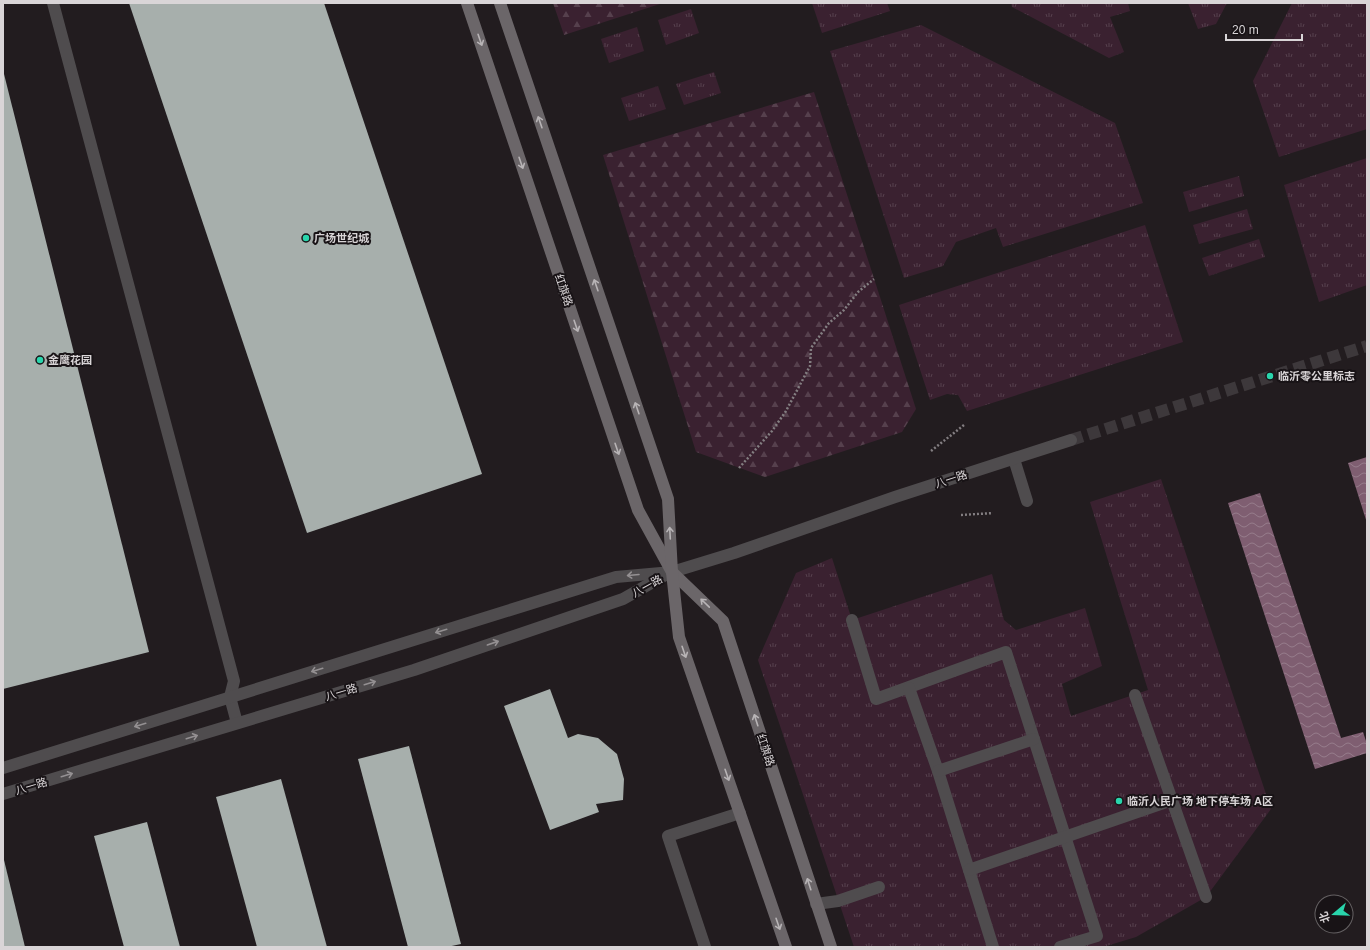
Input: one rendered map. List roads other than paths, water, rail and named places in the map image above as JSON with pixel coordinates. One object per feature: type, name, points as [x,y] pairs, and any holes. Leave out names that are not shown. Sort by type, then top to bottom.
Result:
[{"type":"street","points":[[53,3],[234,680],[230,697],[237,723]]},
{"type":"street","name":"红旗路","points":[[467,3],[638,510],[672,572],[723,621],[831,947]]},
{"type":"street","name":"红旗路","points":[[500,3],[668,499],[672,572],[679,637],[786,947]]},
{"type":"street","name":"八一路","points":[[3,794],[414,670],[623,599],[672,572],[734,553],[895,497],[1071,440]]},
{"type":"street","points":[[1014,459],[1027,501]]},
{"type":"street","name":"八一路","points":[[3,768],[616,577],[672,572]]},
{"type":"street","points":[[852,620],[876,699],[1006,652],[1096,936],[1060,947]]},
{"type":"street","points":[[908,688],[938,772],[993,947]]},
{"type":"street","points":[[1135,695],[1206,897]]},
{"type":"street","points":[[938,772],[1034,739]]},
{"type":"street","points":[[969,870],[1172,800]]},
{"type":"street","points":[[705,947],[668,836],[740,813]]},
{"type":"street","points":[[816,904],[838,901],[879,887]]},
{"type":"water","points":[[1367,457],[1367,523],[1348,463]]},
{"type":"water","points":[[1260,493],[1341,738],[1363,732],[1367,744],[1367,753],[1315,769],[1228,503]]},
{"type":"tunnel","points":[[1071,440],[1367,346]]},
{"type":"place","name":"广场世纪城","points":[[306,238]]},
{"type":"place","name":"金鹰花园","points":[[40,360]]},
{"type":"place","name":"临沂零公里标志","points":[[1270,376]]},
{"type":"place","name":"临沂人民广场 地下停车场 A区","points":[[1119,801]]}]
